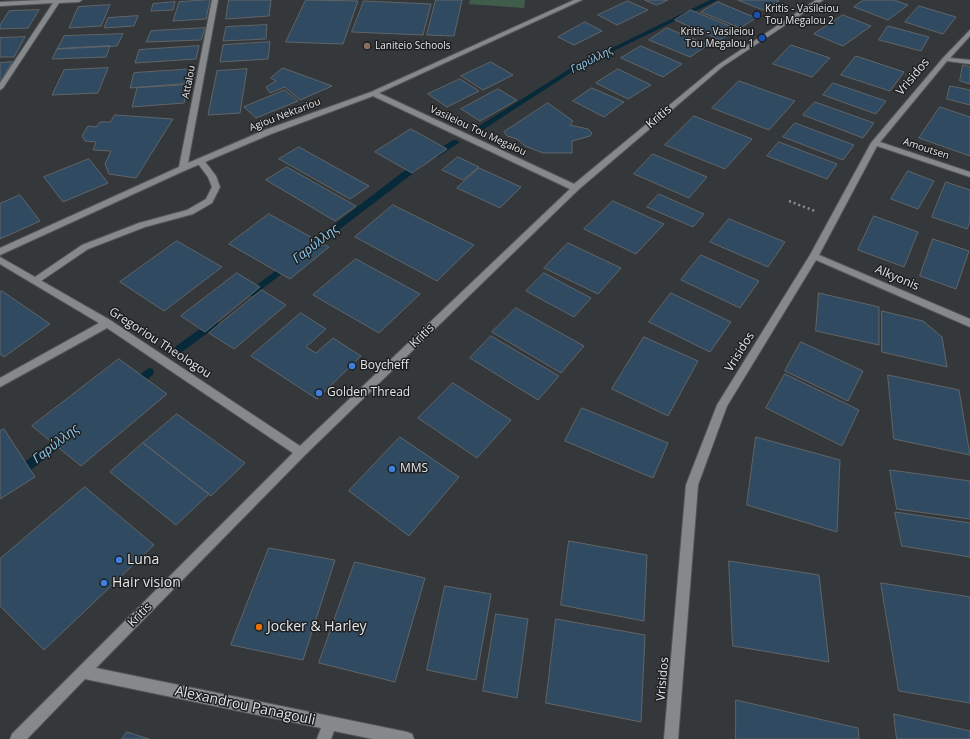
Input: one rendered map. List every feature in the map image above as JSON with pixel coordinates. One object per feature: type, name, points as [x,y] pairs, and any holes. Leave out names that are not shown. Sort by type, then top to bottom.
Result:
[{"type":"street","points":[[0,4],[79,0]]},
{"type":"street","name":"Attalou","points":[[183,168],[215,0]]},
{"type":"street","name":"Agiou Nektariou","points":[[0,252],[183,168],[268,132],[373,93],[579,0]]},
{"type":"street","name":"Kritis","points":[[17,739],[301,452],[575,188],[720,66],[820,0]]},
{"type":"street","points":[[0,88],[58,1]]},
{"type":"street","name":"Vrisidos","points":[[671,739],[692,484],[722,405],[814,256],[875,144],[945,59],[970,32]]},
{"type":"street","points":[[945,59],[970,62]]},
{"type":"street","name":"Vasileiou Tou Megalou","points":[[373,93],[575,188]]},
{"type":"street","name":"Amoutsen","points":[[875,144],[970,174]]},
{"type":"street","points":[[35,281],[86,247],[142,225],[190,212],[209,201],[216,187],[212,176],[200,161]]},
{"type":"street","name":"Alkyonis","points":[[814,256],[970,323]]},
{"type":"street","name":"Gregoriou Theologou","points":[[0,260],[107,323],[301,452]]},
{"type":"street","points":[[0,383],[107,323]]},
{"type":"street","name":"Alexandrou Panagouli","points":[[83,672],[407,739]]},
{"type":"street","points":[[324,739],[330,723]]},
{"type":"path","points":[[789,201],[834,218]]},
{"type":"green space","points":[[470,0],[525,0],[524,8],[469,4]]},
{"type":"building","points":[[210,0],[206,19],[173,21],[179,2]]},
{"type":"building","points":[[229,0],[271,0],[269,16],[226,19]]},
{"type":"building","points":[[306,0],[358,1],[343,44],[286,42]]},
{"type":"building","points":[[436,0],[462,0],[454,36],[427,35]]},
{"type":"building","points":[[645,0],[668,0],[657,5]]},
{"type":"building","points":[[738,0],[776,0],[779,1],[764,10]]},
{"type":"building","points":[[864,0],[894,0],[908,5],[888,20],[854,7]]},
{"type":"building","points":[[364,1],[431,4],[423,35],[352,32]]},
{"type":"building","points":[[628,1],[648,10],[617,25],[598,15]]},
{"type":"building","points":[[175,2],[173,10],[151,11],[153,4]]},
{"type":"building","points":[[718,2],[756,18],[740,28],[701,12]]},
{"type":"building","points":[[110,5],[101,26],[69,28],[78,7]]},
{"type":"building","points":[[919,6],[956,17],[943,34],[905,22]]},
{"type":"building","points":[[39,10],[28,28],[0,29],[0,25],[9,11]]},
{"type":"building","points":[[691,10],[737,29],[720,40],[675,20]]},
{"type":"building","points":[[843,15],[871,26],[843,46],[814,34]]},
{"type":"building","points":[[138,16],[134,26],[104,28],[108,18]]},
{"type":"building","points":[[585,22],[602,31],[574,45],[558,37]]},
{"type":"building","points":[[267,25],[266,39],[223,41],[226,27]]},
{"type":"building","points":[[888,26],[929,37],[921,51],[879,40]]},
{"type":"building","points":[[205,28],[201,40],[146,42],[151,31]]},
{"type":"building","points":[[667,28],[708,45],[690,57],[649,40]]},
{"type":"building","points":[[123,34],[117,46],[57,49],[64,36]]},
{"type":"building","points":[[25,37],[14,57],[0,57],[0,38]]},
{"type":"building","points":[[270,42],[268,59],[220,62],[223,45]]},
{"type":"building","points":[[791,45],[830,58],[812,77],[773,64]]},
{"type":"building","points":[[110,46],[106,57],[52,59],[57,49]]},
{"type":"building","points":[[199,46],[196,59],[135,63],[139,50]]},
{"type":"building","points":[[641,46],[682,64],[663,77],[621,58]]},
{"type":"building","points":[[856,56],[904,72],[890,91],[841,75]]},
{"type":"building","points":[[12,62],[0,83],[0,63]]},
{"type":"building","points":[[491,62],[513,75],[483,90],[461,76]]},
{"type":"building","points":[[963,65],[970,67],[970,84],[960,81]]},
{"type":"building","points":[[108,68],[98,93],[52,95],[64,70]]},
{"type":"building","points":[[283,68],[332,86],[300,100],[285,87],[270,93],[266,87],[276,81],[271,78]]},
{"type":"building","points":[[195,69],[192,83],[130,88],[134,73]]},
{"type":"building","points":[[247,69],[240,113],[208,115],[217,71]]},
{"type":"building","points":[[618,69],[651,85],[628,99],[596,83]]},
{"type":"building","points":[[460,79],[479,91],[447,107],[428,94]]},
{"type":"building","points":[[739,81],[795,101],[769,130],[712,108]]},
{"type":"building","points":[[833,83],[886,101],[876,114],[823,95]]},
{"type":"building","points":[[188,85],[184,103],[132,107],[137,88]]},
{"type":"building","points":[[950,86],[970,90],[970,105],[947,99]]},
{"type":"building","points":[[592,88],[624,102],[604,117],[573,101]]},
{"type":"building","points":[[498,89],[517,100],[480,121],[461,109]]},
{"type":"building","points":[[285,90],[298,101],[256,118],[244,107]]},
{"type":"building","points":[[815,102],[874,123],[863,138],[803,115]]},
{"type":"building","points":[[548,103],[573,121],[570,125],[588,129],[592,133],[590,136],[572,141],[572,153],[543,153],[525,146],[517,139],[507,136],[504,132]]},
{"type":"building","points":[[940,107],[970,117],[970,156],[919,138]]},
{"type":"building","points":[[115,115],[173,119],[136,178],[109,174],[105,164],[111,151],[93,150],[96,142],[85,141],[82,136],[88,126],[96,127],[100,122],[110,122]]},
{"type":"building","points":[[694,116],[752,139],[725,169],[665,145]]},
{"type":"building","points":[[795,123],[854,145],[843,160],[783,137]]},
{"type":"building","points":[[411,129],[447,149],[412,173],[375,152]]},
{"type":"building","points":[[779,142],[837,164],[827,179],[767,156]]},
{"type":"building","points":[[299,147],[369,186],[350,199],[279,159]]},
{"type":"building","points":[[653,154],[707,177],[689,198],[634,174]]},
{"type":"building","points":[[458,157],[479,167],[463,180],[442,170]]},
{"type":"building","points":[[89,159],[108,183],[63,202],[44,177]]},
{"type":"building","points":[[287,167],[356,206],[335,221],[266,180]]},
{"type":"building","points":[[479,168],[521,187],[500,208],[457,188]]},
{"type":"building","points":[[908,171],[934,181],[918,209],[891,199]]},
{"type":"building","points":[[946,182],[970,190],[970,222],[967,229],[932,217]]},
{"type":"building","points":[[659,194],[704,214],[693,227],[647,207]]},
{"type":"building","points":[[20,195],[40,221],[0,239],[0,204]]},
{"type":"building","points":[[613,201],[664,224],[636,254],[584,229]]},
{"type":"building","points":[[393,205],[474,245],[437,281],[355,237]]},
{"type":"building","points":[[269,214],[329,247],[290,279],[229,244]]},
{"type":"building","points":[[874,216],[918,232],[904,267],[858,250]]},
{"type":"building","points":[[729,219],[785,242],[768,267],[710,242]]},
{"type":"building","points":[[933,239],[969,251],[956,289],[920,276]]},
{"type":"building","points":[[177,241],[222,267],[164,311],[120,282]]},
{"type":"building","points":[[568,243],[621,268],[598,294],[544,268]]},
{"type":"building","points":[[701,255],[759,281],[740,308],[681,280]]},
{"type":"building","points":[[356,259],[420,294],[379,333],[313,295]]},
{"type":"building","points":[[237,273],[260,287],[205,332],[181,316]]},
{"type":"building","points":[[544,273],[591,298],[574,317],[526,291]]},
{"type":"building","points":[[262,290],[286,305],[234,349],[209,333]]},
{"type":"building","points":[[2,291],[50,324],[4,357],[0,354],[0,292]]},
{"type":"building","points":[[671,293],[731,322],[710,352],[649,322]]},
{"type":"building","points":[[819,293],[879,307],[879,345],[816,331]]},
{"type":"building","points":[[516,308],[584,346],[561,373],[492,332]]},
{"type":"building","points":[[882,311],[923,321],[942,337],[947,367],[882,352]]},
{"type":"building","points":[[301,313],[326,329],[306,347],[316,353],[333,338],[361,356],[317,399],[251,356]]},
{"type":"building","points":[[491,336],[559,376],[538,400],[470,358]]},
{"type":"building","points":[[644,337],[698,361],[668,416],[612,389]]},
{"type":"building","points":[[801,342],[863,371],[848,401],[785,371]]},
{"type":"building","points":[[119,359],[167,394],[81,466],[32,426]]},
{"type":"building","points":[[785,374],[859,410],[842,446],[766,408]]},
{"type":"building","points":[[888,375],[959,390],[970,455],[894,439]]},
{"type":"building","points":[[453,383],[511,420],[477,458],[418,418]]},
{"type":"building","points":[[582,408],[668,443],[653,478],[565,441]]},
{"type":"building","points":[[177,414],[245,463],[211,496],[143,443]]},
{"type":"building","points":[[4,429],[35,477],[0,499],[0,431]]},
{"type":"building","points":[[400,437],[459,477],[409,536],[349,491]]},
{"type":"building","points":[[756,437],[840,460],[837,532],[747,505]]},
{"type":"building","points":[[143,443],[209,494],[176,525],[110,472]]},
{"type":"building","points":[[890,470],[970,481],[970,519],[897,509]]},
{"type":"building","points":[[85,487],[154,545],[44,650],[0,606],[0,559]]},
{"type":"building","points":[[895,512],[970,523],[970,557],[902,546]]},
{"type":"building","points":[[569,541],[647,555],[644,621],[561,605]]},
{"type":"building","points":[[269,548],[335,560],[303,660],[231,645]]},
{"type":"building","points":[[729,561],[819,575],[829,662],[733,646]]},
{"type":"building","points":[[355,562],[425,578],[395,682],[319,663]]},
{"type":"building","points":[[881,583],[970,597],[970,703],[899,691]]},
{"type":"building","points":[[445,586],[491,594],[476,680],[427,670]]},
{"type":"building","points":[[496,614],[528,619],[517,698],[483,691]]},
{"type":"building","points":[[556,619],[645,635],[641,722],[546,703]]},
{"type":"building","points":[[736,700],[858,728],[859,739],[736,739]]},
{"type":"building","points":[[894,714],[970,731],[970,739],[897,739]]},
{"type":"building","points":[[127,732],[149,739],[122,739]]},
{"type":"waterway","name":"Γαρύλλης","points":[[475,131],[573,69],[715,0]]},
{"type":"waterway","name":"Γαρύλλης","points":[[435,155],[456,142]]},
{"type":"waterway","name":"Γαρύλλης","points":[[308,249],[407,173],[420,165]]},
{"type":"waterway","name":"Γαρύλλης","points":[[250,294],[289,264]]},
{"type":"waterway","name":"Γαρύλλης","points":[[179,349],[214,323]]},
{"type":"waterway","name":"Γαρύλλης","points":[[133,385],[149,372]]},
{"type":"waterway","name":"Γαρύλλης","points":[[0,487],[65,437]]},
{"type":"place","name":"Kritis - Vasileiou Tou Megalou 2","points":[[757,15]]},
{"type":"place","name":"Kritis - Vasileiou Tou Megalou 1","points":[[762,38]]},
{"type":"place","name":"Laniteio Schools","points":[[367,46]]},
{"type":"place","name":"Boycheff","points":[[352,366]]},
{"type":"place","name":"Golden Thread","points":[[319,393]]},
{"type":"place","name":"MMS","points":[[392,469]]},
{"type":"place","name":"Luna","points":[[119,560]]},
{"type":"place","name":"Hair vision","points":[[104,583]]},
{"type":"place","name":"Jocker & Harley","points":[[259,627]]}]
